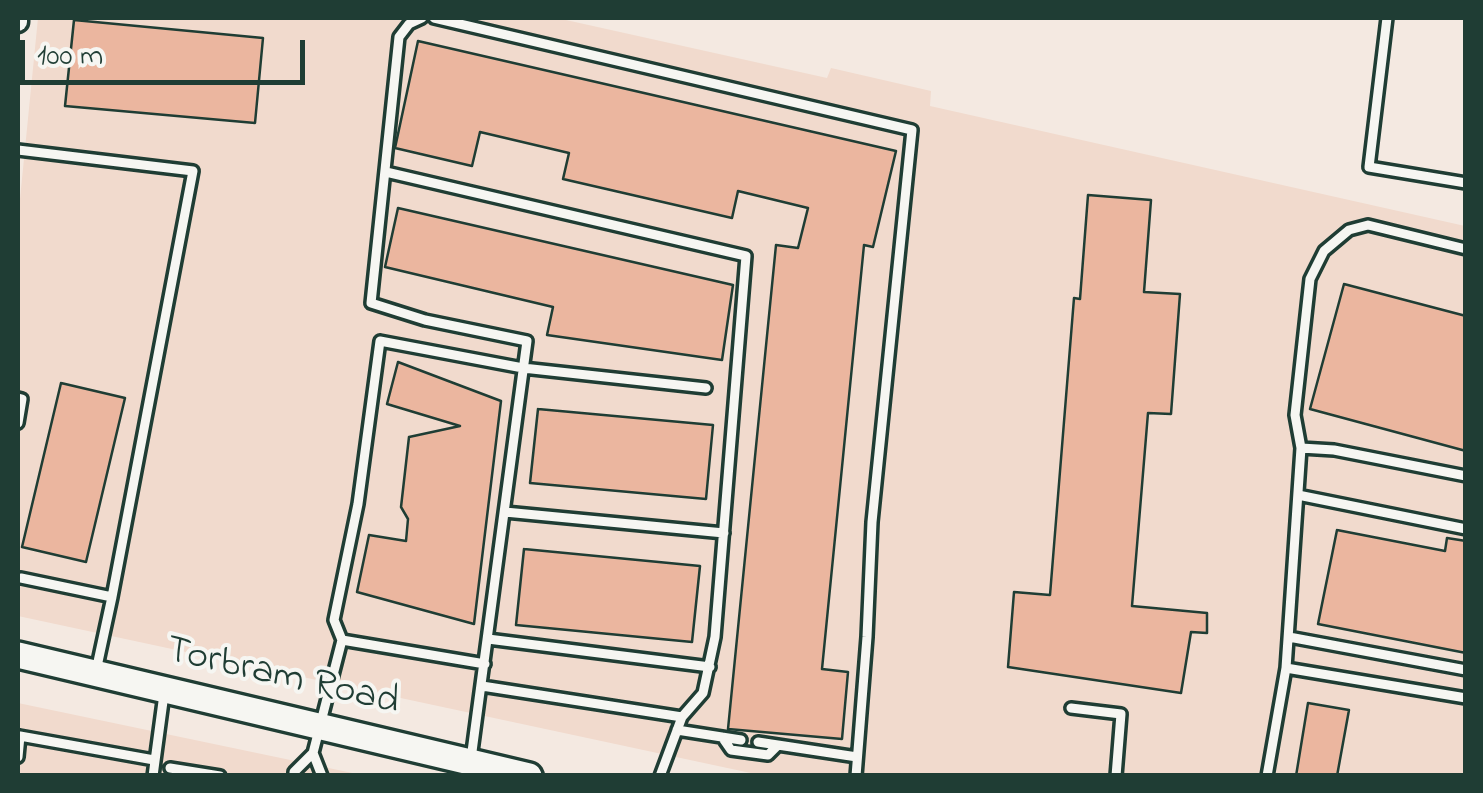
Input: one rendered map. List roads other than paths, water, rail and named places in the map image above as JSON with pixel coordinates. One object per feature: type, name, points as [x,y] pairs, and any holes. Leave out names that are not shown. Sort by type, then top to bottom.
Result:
[{"type":"main road","name":"Torbram Road","points":[[18,655],[529,776]]},
{"type":"lane","points":[[422,18],[409,24],[399,38],[371,304],[424,320],[527,341],[471,762]]},
{"type":"lane","points":[[434,18],[912,130],[872,522],[856,776]]},
{"type":"lane","points":[[1387,18],[1369,167],[1466,183]]},
{"type":"lane","points":[[18,150],[193,171],[96,674]]},
{"type":"lane","points":[[386,172],[746,256],[716,637],[703,692],[682,716],[660,776]]},
{"type":"lane","points":[[1267,776],[1286,668],[1300,448],[1296,415],[1310,279],[1324,251],[1349,230],[1368,225],[1466,249]]},
{"type":"lane","points":[[294,776],[313,753],[342,640],[334,620],[358,504],[380,341],[524,368],[706,388]]},
{"type":"lane","points":[[18,398],[22,399],[18,423]]},
{"type":"lane","points":[[1300,448],[1334,450],[1466,476]]},
{"type":"lane","points":[[1298,495],[1466,528]]},
{"type":"lane","points":[[505,512],[724,533]]},
{"type":"lane","points":[[21,578],[112,598]]},
{"type":"lane","points":[[1288,637],[1466,670]]},
{"type":"lane","points":[[488,639],[710,667]]},
{"type":"lane","points":[[342,640],[484,664]]},
{"type":"lane","points":[[1286,668],[1466,698]]},
{"type":"lane","points":[[482,686],[682,716]]},
{"type":"lane","points":[[152,776],[164,690]]},
{"type":"lane","points":[[1071,708],[1121,714],[1116,776]]},
{"type":"lane","points":[[676,730],[741,740]]},
{"type":"lane","points":[[18,757],[20,736],[154,760]]},
{"type":"lane","points":[[722,737],[731,750],[768,755],[778,745]]},
{"type":"lane","points":[[758,742],[857,757]]},
{"type":"lane","points":[[313,753],[322,776]]},
{"type":"lane","points":[[170,768],[220,776]]}]
